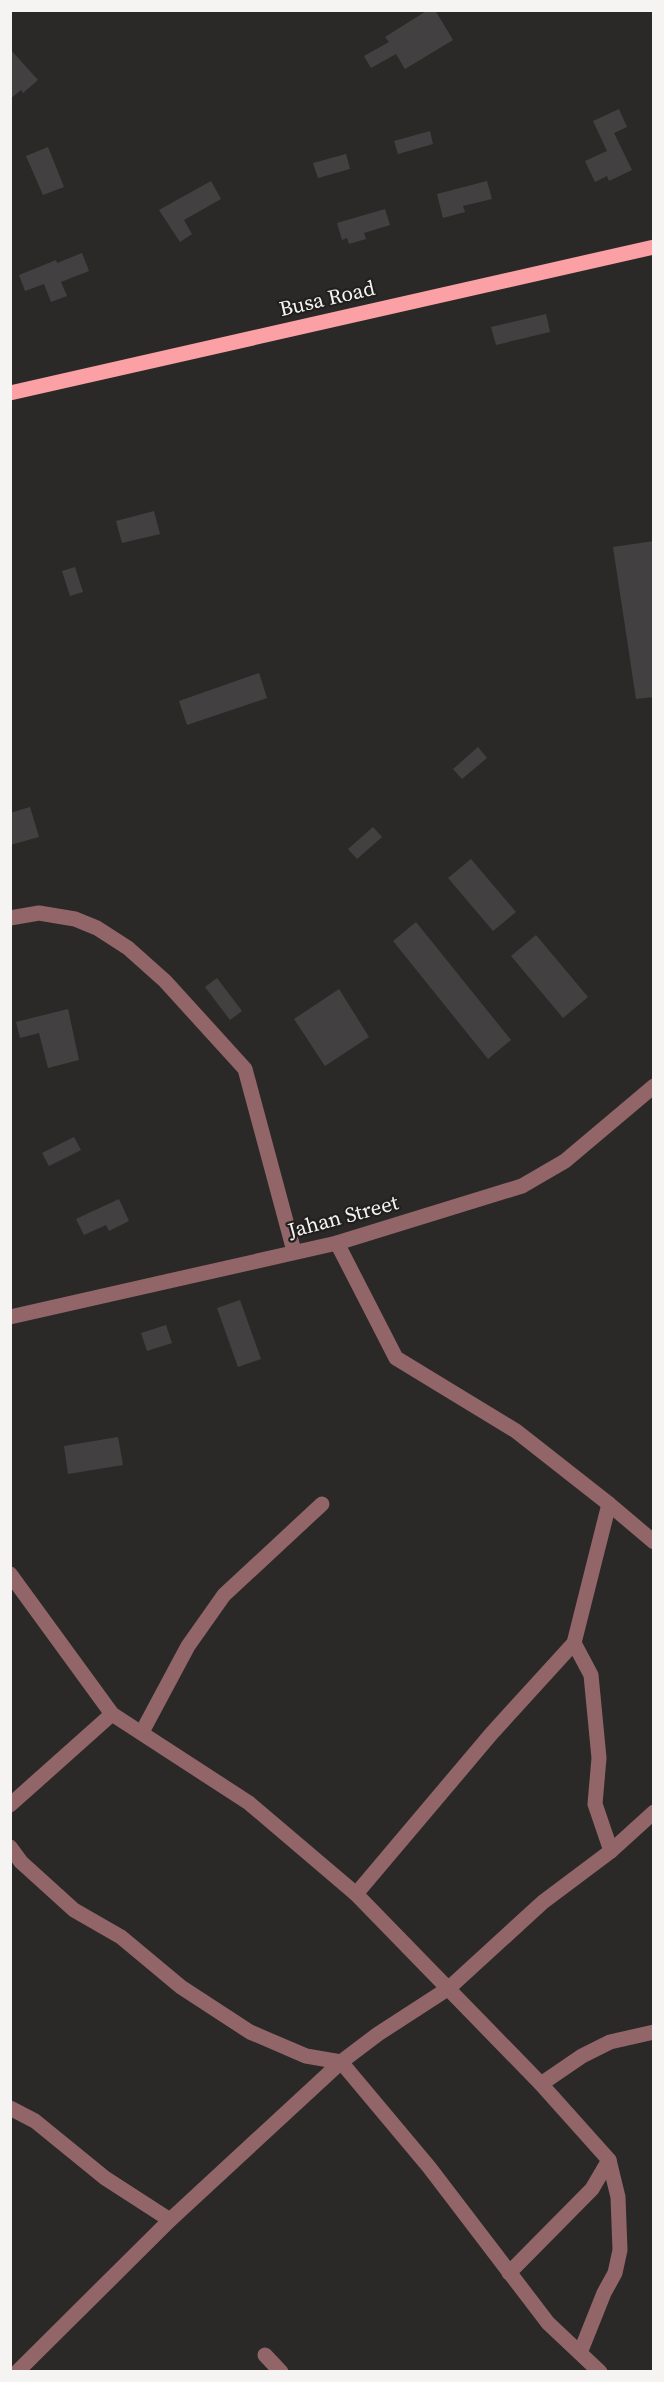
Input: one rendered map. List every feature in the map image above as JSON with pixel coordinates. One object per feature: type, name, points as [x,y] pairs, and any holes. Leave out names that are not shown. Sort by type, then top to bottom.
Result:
[{"type":"main road","name":"Busa Road","points":[[10,393],[654,247]]},
{"type":"street","points":[[10,918],[39,913],[75,919],[97,928],[128,948],[165,981],[244,1069],[294,1251]]},
{"type":"street","name":"Jahan Street","points":[[10,1317],[337,1243],[522,1186],[565,1161],[654,1086]]},
{"type":"street","points":[[337,1243],[396,1358],[516,1431],[654,1542]]},
{"type":"street","points":[[142,1732],[188,1646],[224,1595],[322,1504]]},
{"type":"street","points":[[356,1894],[492,1733],[574,1643],[609,1504]]},
{"type":"street","points":[[10,1574],[112,1714],[249,1803],[356,1894],[542,2085],[609,2160],[618,2197],[620,2250],[615,2273],[604,2293],[580,2353]]},
{"type":"street","points":[[574,1643],[591,1675],[599,1758],[595,1804],[611,1851]]},
{"type":"street","points":[[10,1805],[112,1714]]},
{"type":"street","points":[[17,2372],[170,2220],[341,2062],[378,2034],[449,1988],[543,1902],[611,1851],[654,1812]]},
{"type":"street","points":[[10,1848],[21,1862],[74,1910],[121,1937],[181,1988],[250,2032],[306,2056],[341,2062],[429,2167],[548,2323],[600,2372]]},
{"type":"street","points":[[542,2085],[582,2056],[610,2042],[654,2032]]},
{"type":"street","points":[[10,2108],[35,2121],[105,2178],[170,2220]]},
{"type":"street","points":[[509,2273],[592,2189],[609,2160]]},
{"type":"street","points":[[265,2355],[282,2372]]},
{"type":"building","points":[[428,10],[435,10],[453,40],[405,69],[396,54],[371,68],[364,56],[389,42],[385,37]]},
{"type":"building","points":[[10,49],[38,80],[23,93],[21,90],[10,99]]},
{"type":"building","points":[[619,109],[627,127],[614,133],[632,170],[609,181],[607,176],[595,182],[585,161],[607,151],[593,121]]},
{"type":"building","points":[[430,131],[433,144],[398,154],[394,141]]},
{"type":"building","points":[[48,147],[64,187],[43,195],[26,156]]},
{"type":"building","points":[[346,154],[350,169],[318,178],[313,163]]},
{"type":"building","points":[[211,181],[221,199],[184,220],[192,234],[180,242],[159,210]]},
{"type":"building","points":[[487,181],[492,199],[463,206],[465,212],[443,218],[437,194]]},
{"type":"building","points":[[385,209],[390,225],[364,233],[366,239],[349,244],[347,238],[342,240],[337,223]]},
{"type":"building","points":[[82,253],[89,271],[61,282],[67,296],[51,302],[44,284],[25,291],[19,275],[56,260],[57,263]]},
{"type":"building","points":[[546,314],[550,332],[496,345],[491,327]]},
{"type":"building","points":[[154,511],[160,534],[122,543],[116,521]]},
{"type":"building","points":[[654,541],[654,697],[636,699],[613,547]]},
{"type":"building","points":[[75,567],[83,592],[70,596],[62,571]]},
{"type":"building","points":[[259,673],[267,698],[187,725],[179,701]]},
{"type":"building","points":[[478,747],[487,758],[462,779],[453,769]]},
{"type":"building","points":[[30,807],[39,837],[10,845],[10,813]]},
{"type":"building","points":[[373,827],[382,837],[357,859],[348,849]]},
{"type":"building","points":[[471,859],[516,912],[493,931],[448,878]]},
{"type":"building","points":[[416,922],[511,1040],[488,1059],[393,941]]},
{"type":"building","points":[[536,935],[588,997],[563,1018],[511,956]]},
{"type":"building","points":[[217,978],[242,1011],[230,1020],[205,987]]},
{"type":"building","points":[[339,989],[369,1037],[325,1066],[294,1019]]},
{"type":"building","points":[[68,1009],[79,1060],[48,1068],[39,1033],[20,1038],[16,1022]]},
{"type":"building","points":[[74,1137],[81,1150],[49,1166],[42,1153]]},
{"type":"building","points":[[119,1199],[129,1221],[109,1231],[106,1225],[84,1235],[76,1219]]},
{"type":"building","points":[[240,1300],[261,1359],[238,1367],[217,1308]]},
{"type":"building","points":[[166,1325],[172,1343],[147,1351],[141,1333]]},
{"type":"building","points":[[118,1437],[123,1465],[68,1474],[64,1446]]}]
